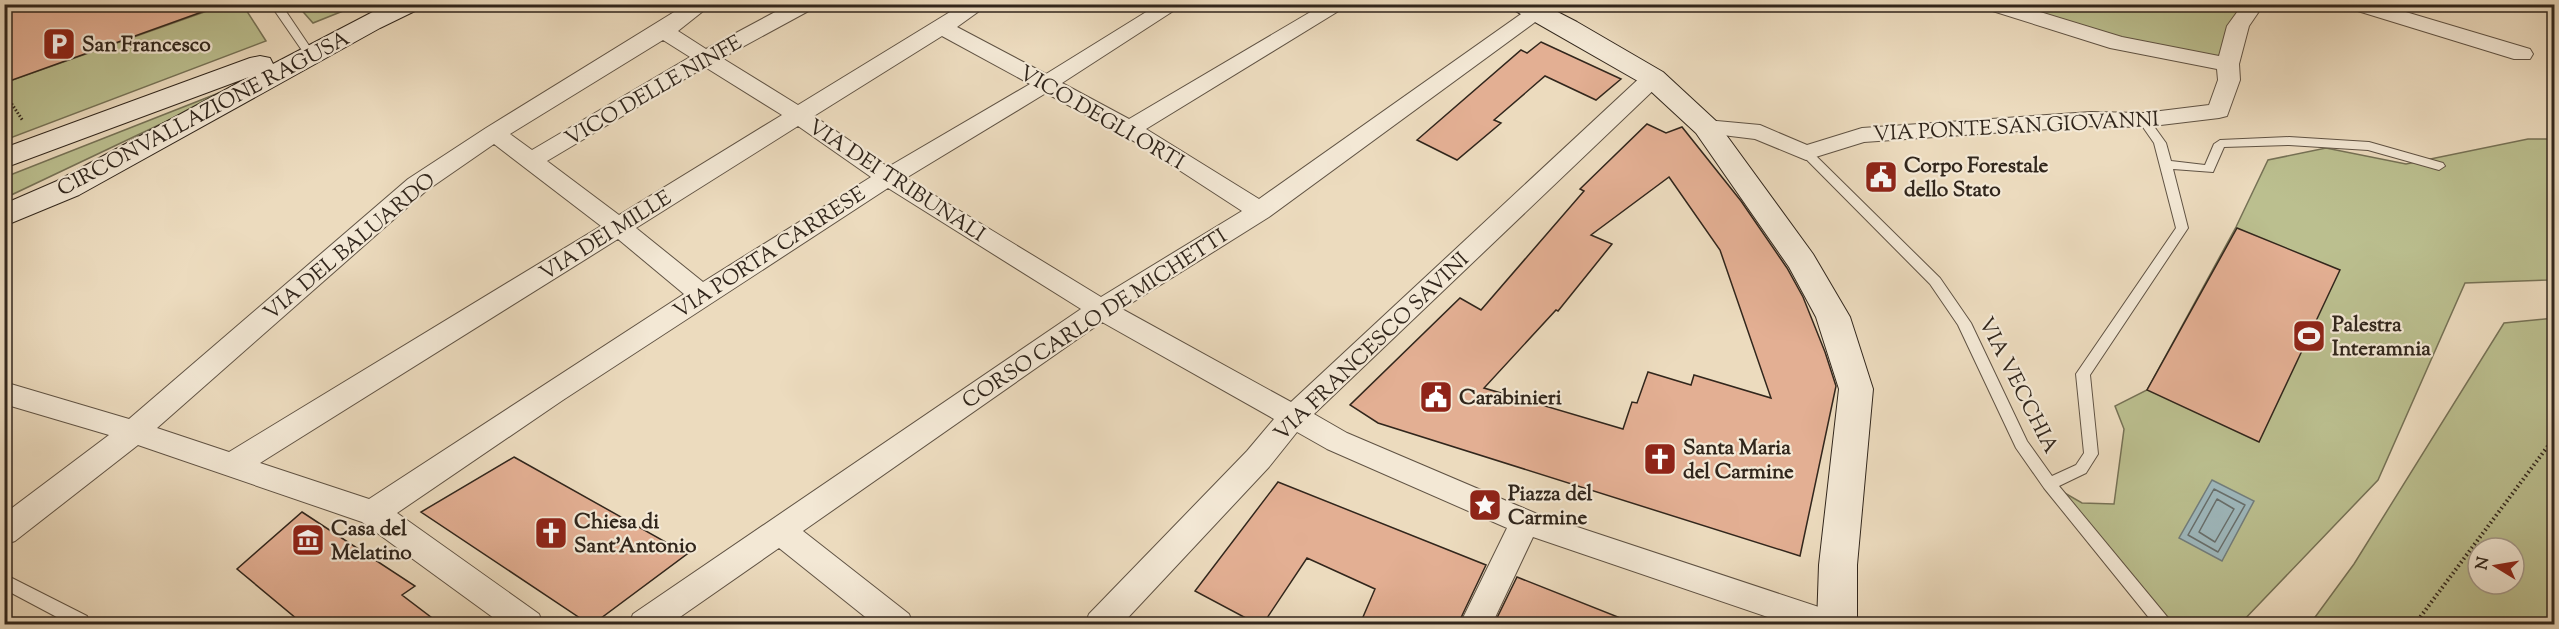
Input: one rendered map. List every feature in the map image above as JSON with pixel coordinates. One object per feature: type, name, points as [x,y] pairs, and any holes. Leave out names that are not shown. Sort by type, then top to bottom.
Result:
[{"type":"main road","name":"CIRCONVALLAZIONE RAGUSA","points":[[4,159],[305,47],[393,9]]},
{"type":"main road","name":"CIRCONVALLAZIONE RAGUSA","points":[[4,216],[68,188],[393,9]]},
{"type":"main road","points":[[1551,11],[1653,78],[1706,127],[1802,262],[1833,317],[1856,389],[1838,565],[1837,624]]},
{"type":"street","name":"VIA DEL BALUARDO","points":[[4,532],[134,432],[417,185],[494,133],[663,31],[702,4]]},
{"type":"street","name":"VICO DELLE NINFE","points":[[532,160],[705,58],[807,4]]},
{"type":"street","name":"VIA DEI MILLE","points":[[231,466],[979,4]]},
{"type":"street","name":"VIA PORTA CARRESE","points":[[373,513],[552,392],[887,177],[1046,84],[1174,4]]},
{"type":"street","points":[[1129,129],[1340,4]]},
{"type":"street","points":[[1990,4],[2118,43],[2228,64]]},
{"type":"street","name":"VIA PONTE SAN GIOVANNI","points":[[1806,153],[1862,135],[2091,119],[2144,120],[2219,111],[2229,80],[2228,64],[2238,27],[2254,4]]},
{"type":"street","points":[[2355,4],[2522,54]]},
{"type":"street","name":"CORSO CARLO DE MICHETTI","points":[[650,623],[779,530],[1101,309],[1260,211],[1551,11]]},
{"type":"street","name":"VICO DEGLI ORTI","points":[[942,27],[1129,129],[1260,211]]},
{"type":"street","name":"VIA DEI TRIBUNALI","points":[[663,31],[799,116],[887,177],[1101,309],[1295,415],[1337,441],[1525,522],[1828,624]]},
{"type":"street","name":"VIA FRANCESCO SAVINI","points":[[1101,624],[1257,459],[1295,415],[1653,78]]},
{"type":"street","points":[[1706,127],[1760,132],[1806,153]]},
{"type":"street","points":[[494,133],[619,226],[702,295]]},
{"type":"street","points":[[4,393],[134,432],[373,513],[527,624]]},
{"type":"street","points":[[1476,624],[1525,522]]},
{"type":"street","points":[[779,530],[897,624]]},
{"type":"lane","points":[[275,4],[305,47]]},
{"type":"lane","name":"VIA VECCHIA","points":[[1806,153],[1935,280],[1964,323],[2021,444],[2049,484],[2081,469],[2091,453],[2083,374],[2182,228],[2160,143],[2144,120]]},
{"type":"lane","points":[[2164,164],[2209,169],[2220,144],[2289,141],[2369,146],[2439,166]]},
{"type":"lane","points":[[2049,484],[2163,624]]},
{"type":"lane","points":[[4,581],[81,621],[76,624]]},
{"type":"path","points":[[4,92],[28,131]]},
{"type":"path","points":[[2415,624],[2554,438]]},
{"type":"green space","points":[[358,4],[313,23],[297,5]]},
{"type":"green space","points":[[1996,4],[2254,5],[2228,64],[2180,56]]},
{"type":"green space","points":[[224,5],[243,5],[266,41],[5,140],[4,83]]},
{"type":"green space","points":[[262,76],[7,197],[5,177]]},
{"type":"green space","name":"Palestra Interamnia","points":[[2528,139],[2554,139],[2554,274],[2547,280],[2465,283],[2378,480],[2240,624],[2163,624],[2049,484],[2082,503],[2114,504],[2124,429],[2115,406],[2147,390],[2236,227],[2268,160],[2326,148],[2406,164]]},
{"type":"green space","points":[[2554,318],[2554,624],[2310,624],[2354,564],[2504,323]]},
{"type":"water","points":[[2212,480],[2254,501],[2222,561],[2179,538]]},
{"type":"building","name":"San Francesco","points":[[4,4],[212,4],[213,8],[4,83]]},
{"type":"building","points":[[1541,42],[1621,79],[1596,100],[1545,76],[1494,120],[1501,123],[1457,160],[1417,140],[1521,50],[1527,53]]},
{"type":"building","points":[[1647,124],[1666,133],[1682,127],[1741,201],[1787,268],[1803,297],[1836,386],[1800,556],[1378,423],[1350,405],[1460,298],[1481,310],[1584,191],[1580,189]],"holes":[[[1669,177],[1720,250],[1771,398],[1694,375],[1691,385],[1648,372],[1637,403],[1632,402],[1623,429],[1484,388],[1556,310],[1558,311],[1612,244],[1591,235]]]},
{"type":"building","points":[[2237,228],[2340,270],[2259,442],[2147,390]]},
{"type":"building","name":"Chiesa di Sant'Antonio","points":[[514,457],[687,554],[593,624],[589,624],[421,512]]},
{"type":"building","points":[[1278,482],[1486,565],[1458,624],[1360,624],[1375,589],[1307,558],[1263,624],[1257,624],[1195,591]]},
{"type":"building","name":"Casa del Melatino","points":[[302,512],[415,586],[402,595],[440,624],[303,624],[237,569]]},
{"type":"building","points":[[1517,577],[1633,623],[1633,624],[1494,624]]},
{"type":"place","name":"San Francesco","points":[[59,44]]},
{"type":"place","name":"Corpo Forestale dello Stato","points":[[1881,177]]},
{"type":"place","name":"Palestra Interamnia","points":[[2309,336]]},
{"type":"place","name":"Carabinieri","points":[[1436,397]]},
{"type":"place","name":"Santa Maria del Carmine","points":[[1660,459]]},
{"type":"place","name":"Piazza del Carmine","points":[[1485,505]]},
{"type":"place","name":"Chiesa di Sant'Antonio","points":[[551,533]]},
{"type":"place","name":"Casa del Melatino","points":[[308,540]]}]
